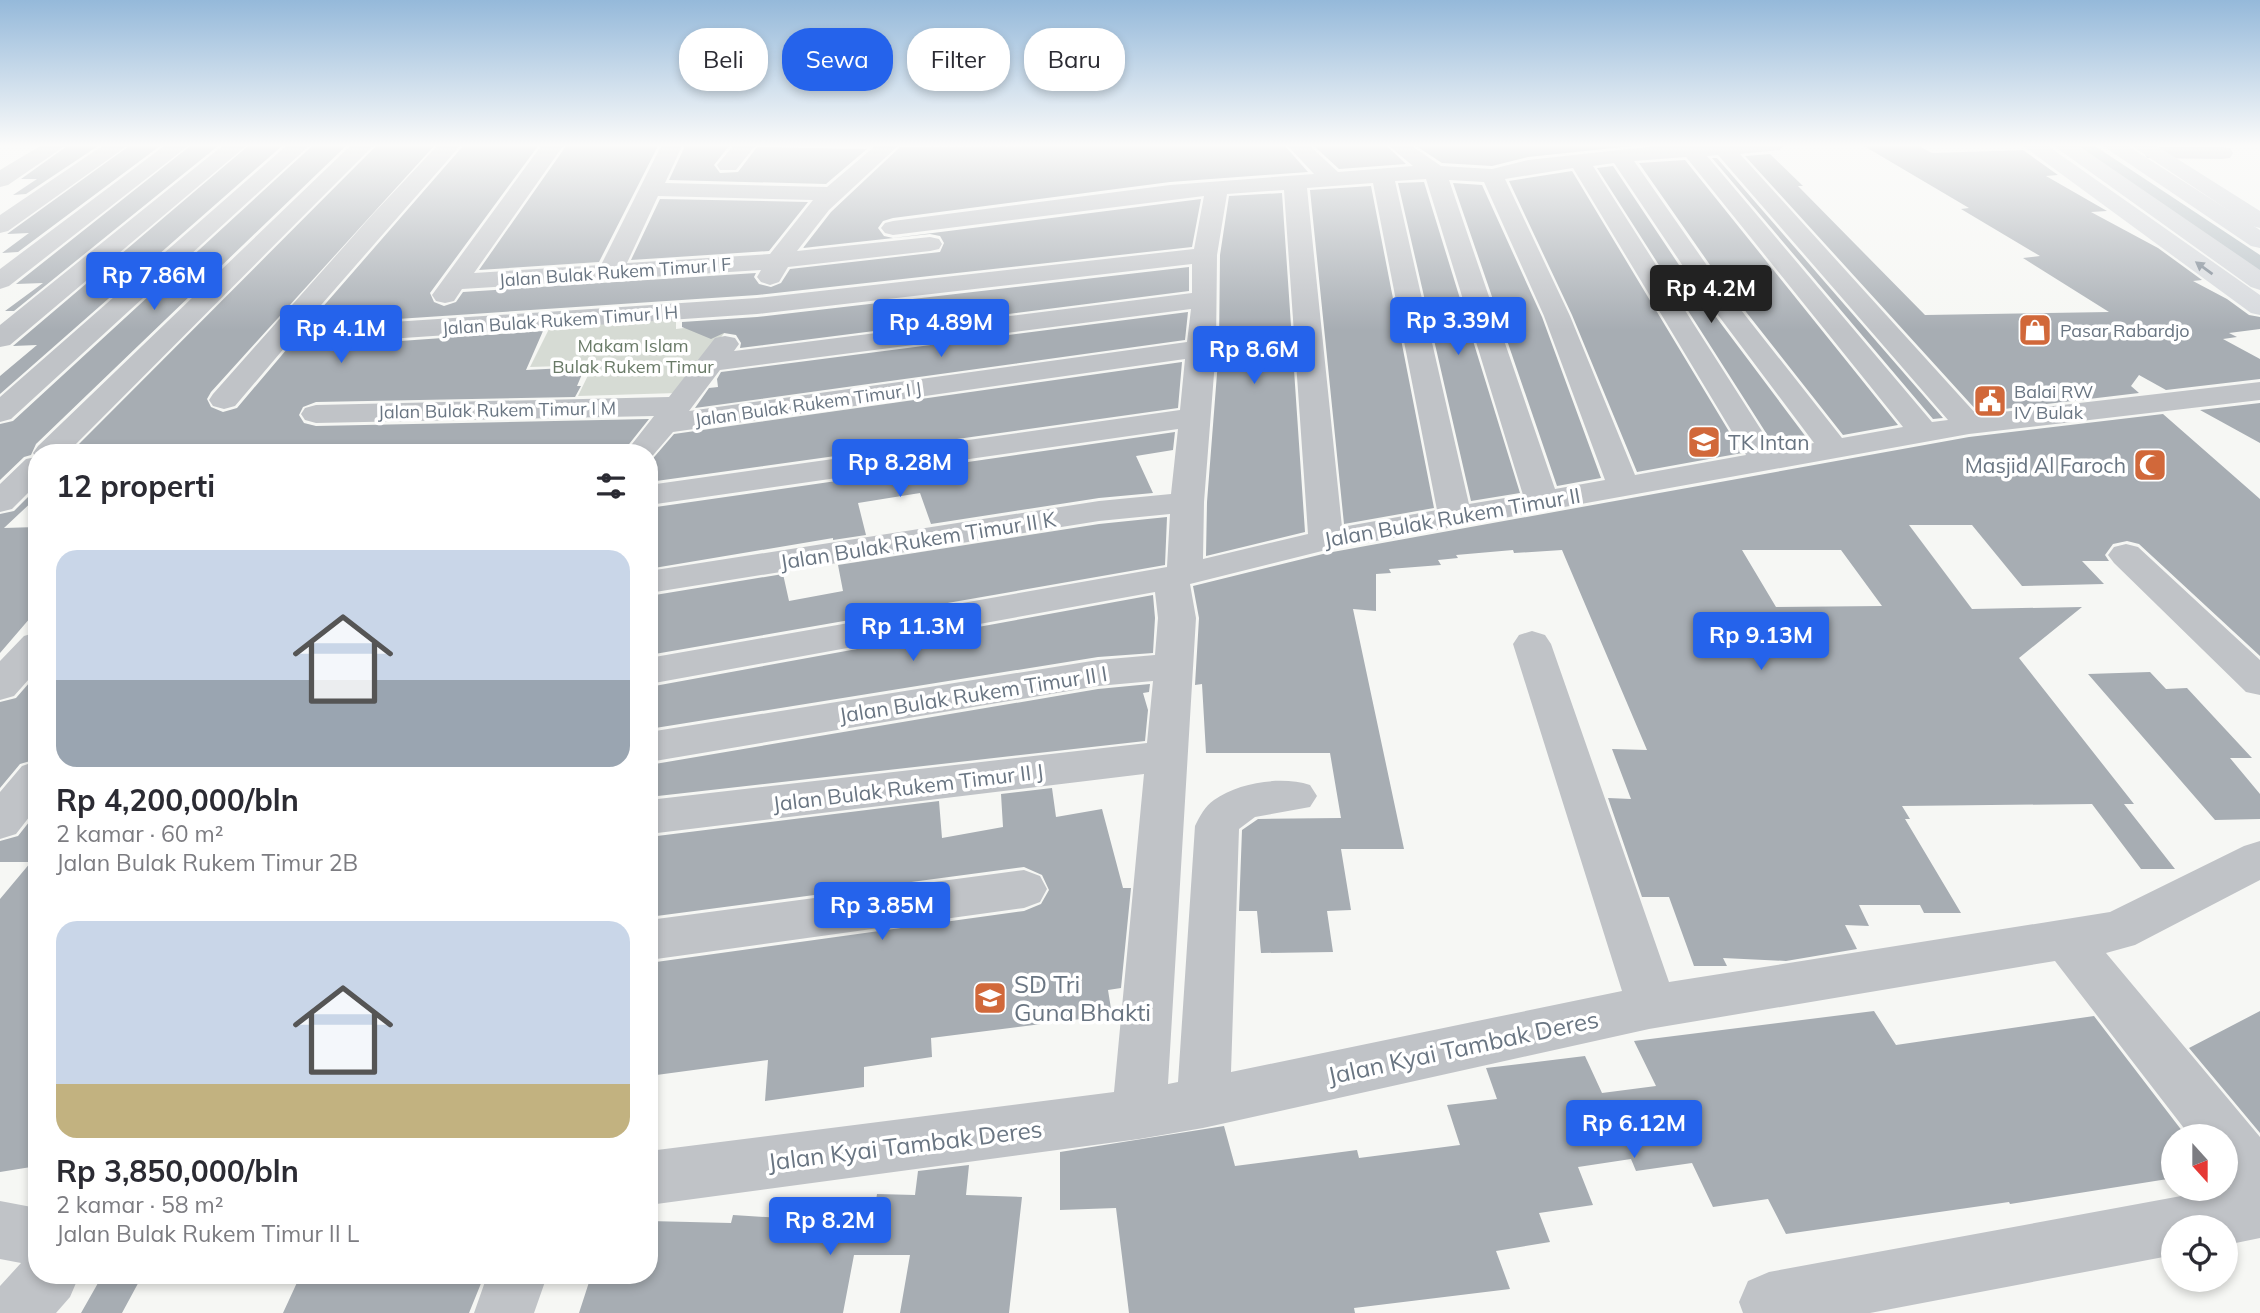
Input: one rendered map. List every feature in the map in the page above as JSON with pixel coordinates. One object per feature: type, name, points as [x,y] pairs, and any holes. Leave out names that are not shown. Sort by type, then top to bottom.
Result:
[{"type":"main road","points":[[2120,207],[2260,307]]},
{"type":"main road","points":[[2153,207],[2260,282]]},
{"type":"main road","points":[[2209,207],[2260,241]]},
{"type":"main road","points":[[2239,207],[2260,221]]},
{"type":"street","points":[[0,226],[27,207]]},
{"type":"street","points":[[0,281],[97,207]]},
{"type":"street","points":[[0,339],[160,207]]},
{"type":"street","points":[[0,413],[230,207]]},
{"type":"street","points":[[58,444],[300,207]]},
{"type":"street","points":[[224,400],[394,207]]},
{"type":"street","points":[[419,330],[508,207]]},
{"type":"street","points":[[610,272],[642,207]]},
{"type":"street","points":[[648,444],[709,363],[757,306],[777,261],[807,218],[818,207]]},
{"type":"street","points":[[893,228],[1052,207]]},
{"type":"street","points":[[1139,1114],[1178,576],[1202,348],[1205,207]]},
{"type":"street","points":[[1297,207],[1326,540]]},
{"type":"street","points":[[1392,207],[1455,517]]},
{"type":"street","points":[[1446,207],[1542,501]]},
{"type":"street","points":[[1507,207],[1558,316],[1623,485]]},
{"type":"street","points":[[1608,207],[1765,461]]},
{"type":"street","points":[[1655,207],[1706,282],[1835,450]]},
{"type":"street","points":[[1737,207],[1924,433]]},
{"type":"street","points":[[1775,207],[1969,425]]},
{"type":"street","name":"Jalan Bulak Rukem Timur I F","points":[[454,282],[777,261],[1049,231]]},
{"type":"street","name":"Jalan Bulak Rukem Timur I H","points":[[278,338],[757,306],[1205,255]]},
{"type":"street","points":[[709,363],[1205,299]]},
{"type":"street","name":"Jalan Bulak Rukem Timur I J","points":[[671,415],[1202,348]]},
{"type":"street","points":[[2068,388],[2159,381],[2169,384],[2193,401]]},
{"type":"street","name":"Jalan Bulak Rukem Timur II","points":[[658,669],[1178,576],[1326,540],[1623,485],[1969,425],[2193,401],[2260,391]]},
{"type":"street","name":"Jalan Bulak Rukem Timur I M","points":[[316,414],[671,415]]},
{"type":"street","points":[[658,494],[1195,417]]},
{"type":"street","points":[[0,502],[28,475]]},
{"type":"street","name":"Jalan Bulak Rukem Timur II K","points":[[658,581],[1100,511],[1187,502]]},
{"type":"street","points":[[2126,555],[2260,682]]},
{"type":"street","points":[[1532,644],[1646,988],[1649,1007]]},
{"type":"street","points":[[0,686],[28,655]]},
{"type":"street","name":"Jalan Bulak Rukem Timur II I","points":[[658,746],[1098,673],[1173,666]]},
{"type":"street","name":"Jalan Bulak Rukem Timur II J","points":[[658,816],[1166,756]]},
{"type":"street","points":[[0,822],[28,787]]},
{"type":"street","points":[[1203,1103],[1217,826],[1224,813],[1239,804],[1295,796]]},
{"type":"street","name":"Jalan Kyai Tambak Deres","points":[[658,1177],[1139,1114],[1203,1103],[1649,1007],[2118,931],[2260,859]]},
{"type":"street","points":[[658,939],[1024,889]]},
{"type":"street","points":[[2067,941],[2215,1124]]},
{"type":"street","points":[[2238,1153],[2260,1180]]},
{"type":"street","points":[[1769,1302],[2260,1210]]},
{"type":"street","points":[[0,1230],[28,1235]]},
{"type":"street","points":[[16,1313],[42,1284]]},
{"type":"street","points":[[504,1313],[514,1284]]},
{"type":"green space","name":"Makam Islam Bulak Rukem Timur","points":[[676,314],[676,329],[733,322],[677,393],[578,396],[593,365],[530,367],[552,323]]},
{"type":"shaded area","points":[[2163,207],[2188,207],[2260,255],[2260,274]]},
{"type":"building","points":[[44,207],[78,207],[18,252],[2,253],[29,233],[7,234]]},
{"type":"building","points":[[113,207],[142,207],[14,311],[5,311],[43,283],[16,284]]},
{"type":"building","points":[[176,207],[212,207],[0,394],[0,376],[37,345],[13,346]]},
{"type":"building","points":[[245,207],[282,207],[36,444],[28,444],[28,456],[0,480],[0,424],[13,421]]},
{"type":"building","points":[[315,207],[378,207],[211,392],[207,399],[211,407],[223,412],[237,408],[287,349],[543,331],[526,370],[585,367],[577,386],[581,386],[575,397],[316,402],[303,407],[299,415],[304,423],[316,426],[649,419],[629,444],[79,444]]},
{"type":"building","points":[[410,207],[493,207],[430,293],[434,302],[444,306],[456,302],[463,292],[756,273],[754,277],[759,284],[771,287],[781,283],[790,269],[940,252],[944,243],[940,236],[930,234],[803,248],[836,207],[976,207],[883,221],[878,228],[884,236],[893,238],[1136,207],[1199,207],[1192,247],[757,295],[307,325]]},
{"type":"building","points":[[523,207],[627,207],[599,262],[479,270]]},
{"type":"building","points":[[656,207],[804,207],[769,251],[631,260]]},
{"type":"building","points":[[1227,207],[1283,207],[1305,532],[1206,556],[1207,502],[1219,348],[1220,255]]},
{"type":"building","points":[[1312,207],[1375,207],[1434,508],[1344,524]]},
{"type":"building","points":[[1404,207],[1432,207],[1520,493],[1471,501]]},
{"type":"building","points":[[1461,207],[1492,207],[1542,317],[1601,478],[1557,486]]},
{"type":"building","points":[[1521,207],[1594,207],[1742,453],[1637,472],[1572,315]]},
{"type":"building","points":[[1622,207],[1641,207],[1695,289],[1809,441],[1775,447]]},
{"type":"building","points":[[1670,207],[1723,207],[1898,425],[1843,435],[1717,275]]},
{"type":"building","points":[[1754,207],[1760,207],[1943,418],[1933,419]]},
{"type":"building","points":[[1792,207],[1819,207],[1925,315],[2109,312],[2023,258],[2040,256],[1961,209],[2101,207],[2107,211],[2091,212],[2158,248],[2202,280],[2193,281],[2227,299],[2249,315],[2260,317],[2260,329],[2229,333],[2237,337],[2223,339],[2260,359],[2260,379],[2166,390],[2139,375],[2131,386],[2139,393],[1978,412]]},
{"type":"building","points":[[1189,267],[1189,291],[740,348],[741,343],[736,335],[724,333],[711,339],[682,327],[682,322],[757,317]]},
{"type":"building","points":[[1188,312],[1185,340],[695,408],[709,388],[718,387],[717,379],[721,372]]},
{"type":"building","points":[[1182,362],[1178,408],[658,481],[658,453],[674,434]]},
{"type":"building","points":[[2260,403],[2260,443],[2200,410]]},
{"type":"building","points":[[2163,414],[2260,499],[2260,656],[2139,544],[2127,541],[2113,544],[2105,555],[2109,561],[2082,561],[2104,584],[2022,586],[1972,525],[1909,525],[1972,609],[2082,607],[2019,658],[2134,804],[2124,804],[2175,869],[2141,869],[2092,804],[1902,806],[1910,819],[1905,819],[1961,913],[1924,913],[1920,905],[1859,905],[1869,926],[1845,925],[1857,949],[1786,961],[1723,958],[1727,966],[1694,966],[1669,897],[1642,897],[1608,798],[1631,799],[1612,749],[1647,750],[1562,550],[1514,553],[1513,550],[1456,555],[1458,558],[1438,560],[1441,565],[1389,569],[1391,573],[1376,574],[1376,611],[1353,609],[1404,849],[1341,849],[1351,910],[1327,911],[1333,952],[1261,953],[1257,911],[1239,911],[1242,830],[1258,819],[1341,818],[1330,753],[1206,753],[1202,684],[1195,685],[1199,618],[1193,586],[1327,553],[1969,437]],"holes":[[[1742,550],[1841,550],[1882,606],[1776,607]]]},
{"type":"building","points":[[1175,432],[1173,450],[1136,456],[1153,493],[1099,498],[931,524],[920,493],[858,503],[866,535],[833,538],[658,567],[658,507]]},
{"type":"building","points":[[28,497],[28,505],[4,528],[28,527],[28,620],[0,653],[0,514],[14,511]]},
{"type":"building","points":[[1167,517],[1165,565],[658,653],[658,595],[783,574],[789,601],[843,591],[838,565],[1099,524]]},
{"type":"building","points":[[1153,595],[1153,653],[1098,657],[658,728],[658,685]]},
{"type":"building","points":[[2150,672],[2166,689],[2187,688],[2252,758],[2230,758],[2260,794],[2260,819],[2215,820],[2088,674]]},
{"type":"building","points":[[28,684],[28,762],[20,764],[0,788],[0,702],[16,698]]},
{"type":"building","points":[[1150,684],[1149,692],[1143,693],[1148,710],[1145,741],[658,796],[658,763],[1098,689]]},
{"type":"building","points":[[1052,788],[1056,817],[1102,809],[1123,888],[1131,888],[1121,988],[1108,990],[1112,1015],[931,1038],[932,1057],[864,1067],[864,1087],[765,1101],[768,1060],[658,1075],[658,962],[1024,911],[1041,904],[1049,890],[1042,875],[1024,867],[658,916],[658,836],[939,801],[942,838],[1003,827],[1001,794]]},
{"type":"building","points":[[28,823],[28,862],[0,862],[0,841],[18,836]]},
{"type":"building","points":[[28,866],[28,1167],[0,1172],[0,899]]},
{"type":"building","points":[[1874,1011],[1896,1045],[2094,1016],[2177,1124],[2161,1124],[2161,1180],[2010,1204],[2009,1202],[1786,1234],[1768,1199],[1713,1207],[1692,1163],[1636,1171],[1631,1159],[1578,1167],[1593,1205],[1539,1213],[1550,1242],[1496,1251],[1510,1289],[1354,1308],[1355,1313],[1129,1313],[1116,1208],[1060,1210],[1060,1152],[1224,1126],[1235,1166],[1357,1150],[1359,1158],[1460,1145],[1447,1105],[1497,1099],[1486,1068],[1585,1056],[1602,1093],[1656,1086],[1634,1041]]},
{"type":"building","points":[[2260,1011],[2260,1133],[2189,1048]]},
{"type":"building","points":[[969,1165],[966,1195],[1022,1197],[1009,1313],[900,1313],[910,1255],[854,1255],[843,1313],[579,1313],[588,1284],[658,1284],[658,1221],[731,1223],[733,1215],[796,1219],[798,1212],[874,1213],[877,1194],[915,1195],[918,1171]]},
{"type":"building","points":[[97,1284],[138,1284],[122,1313],[81,1313]]},
{"type":"building","points":[[296,1284],[481,1284],[469,1313],[283,1313]]},
{"type":"place","name":"Pasar Rabardjo","points":[[2035,330]]},
{"type":"place","name":"Balai RW IV Bulak","points":[[1990,401]]},
{"type":"place","name":"TK Intan","points":[[1704,442]]},
{"type":"place","name":"Masjid Al Faroch","points":[[2150,465]]},
{"type":"place","name":"SD Tri Guna Bhakti","points":[[990,998]]}]
